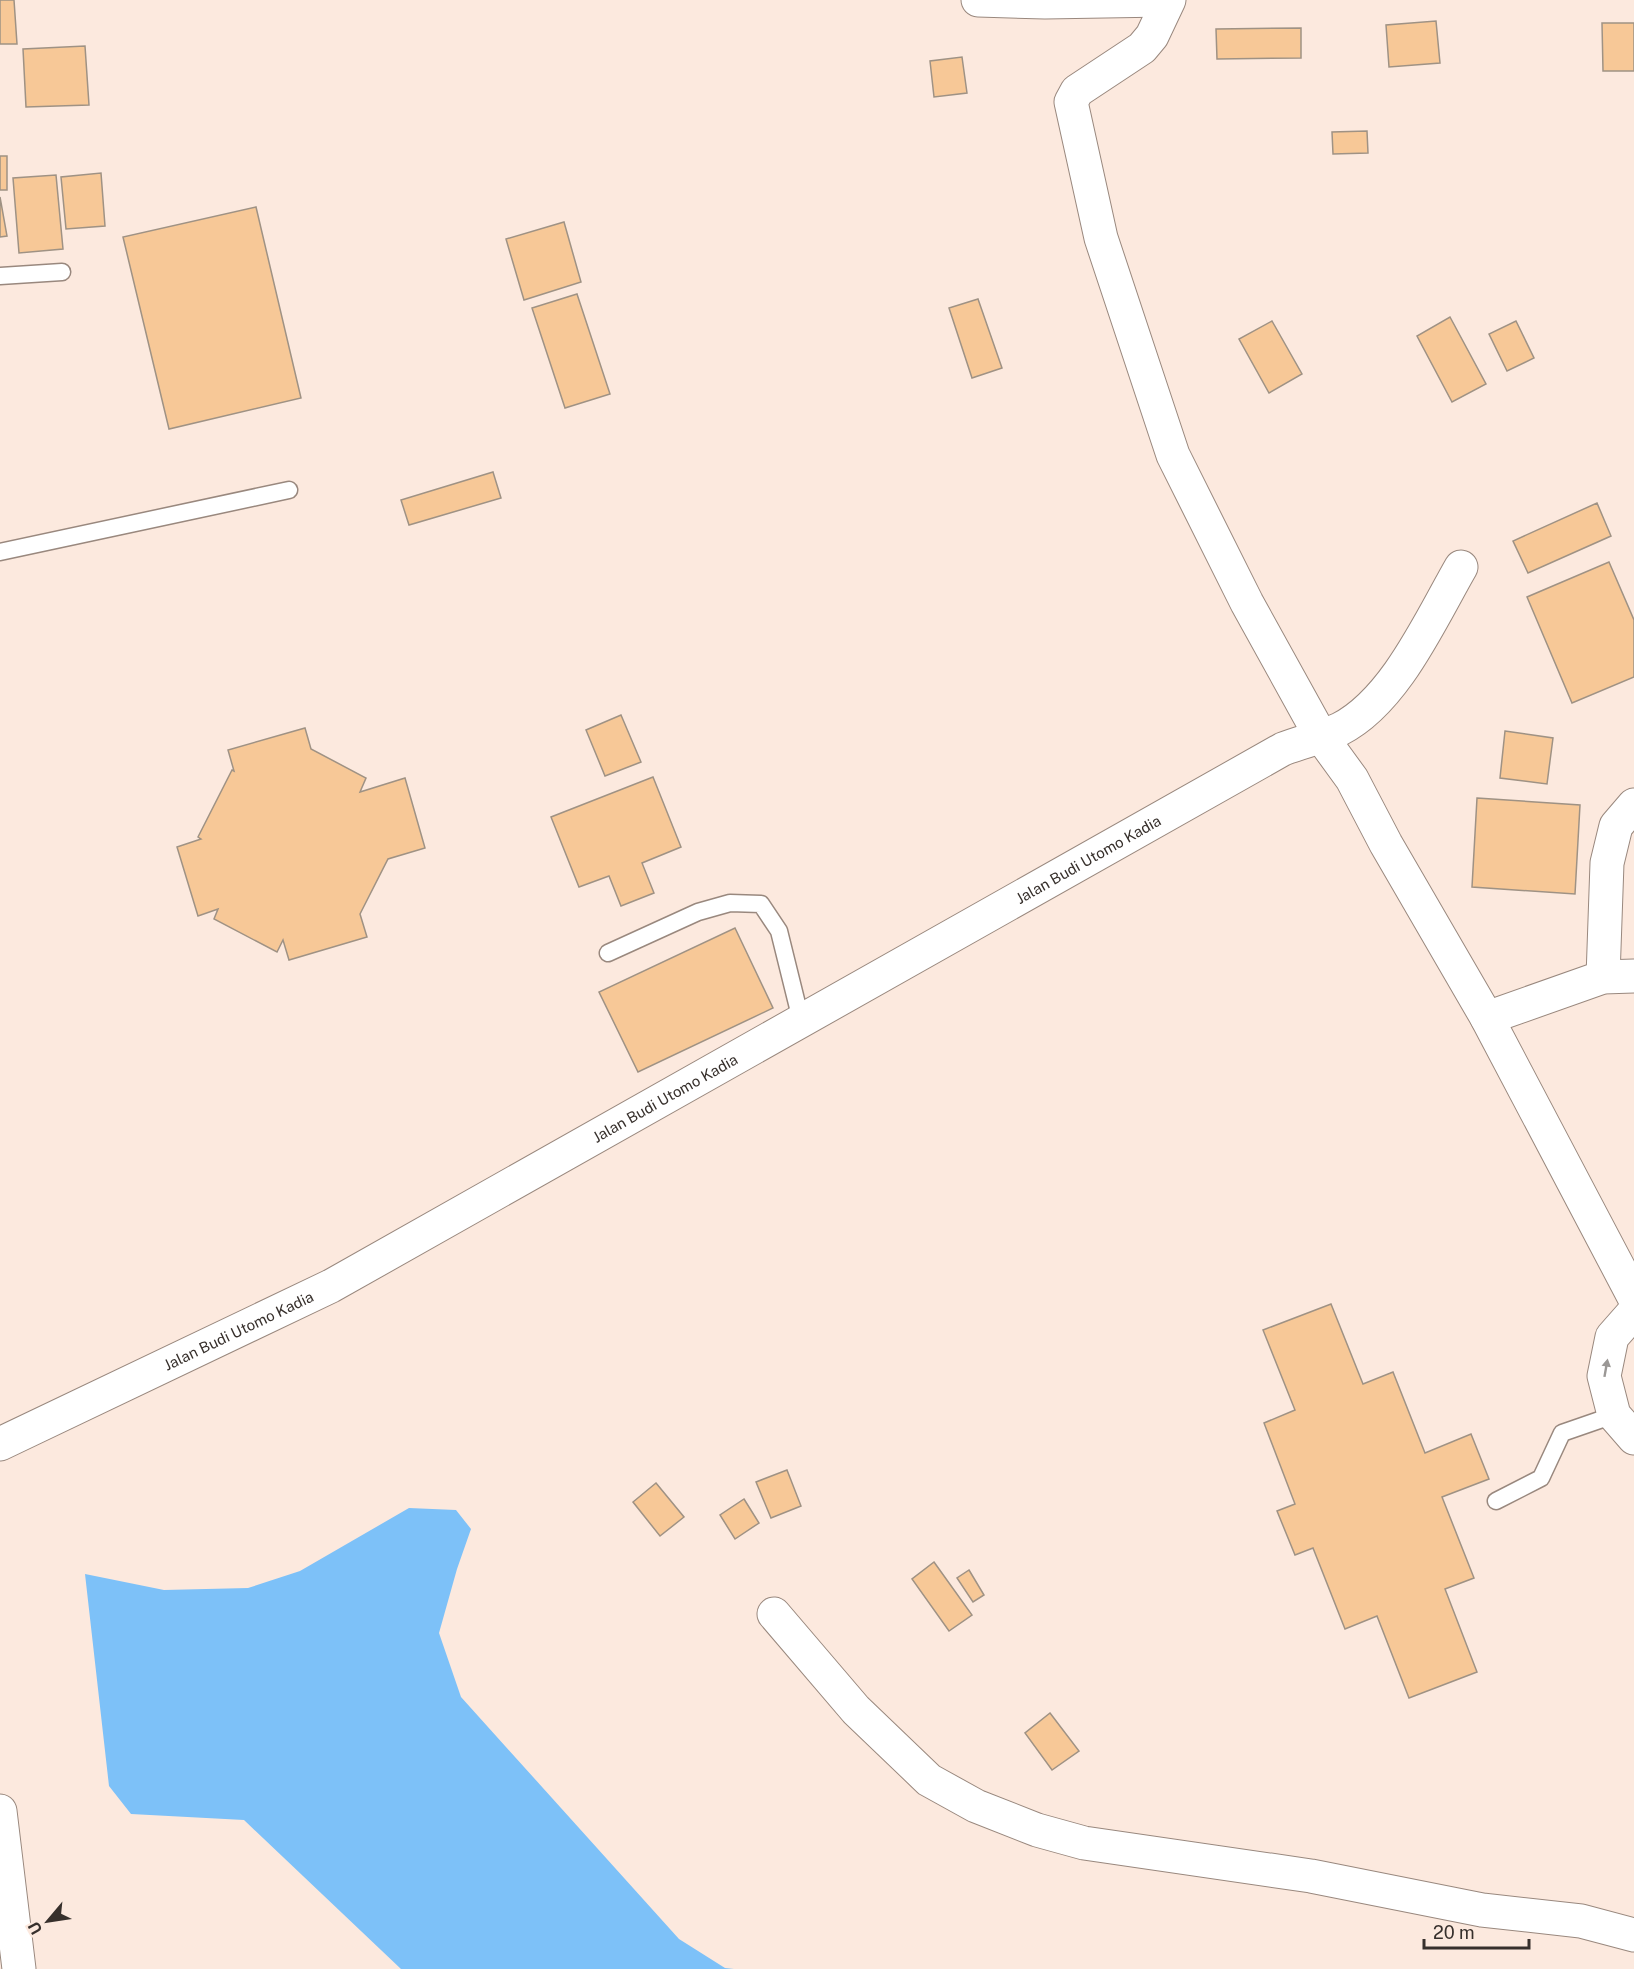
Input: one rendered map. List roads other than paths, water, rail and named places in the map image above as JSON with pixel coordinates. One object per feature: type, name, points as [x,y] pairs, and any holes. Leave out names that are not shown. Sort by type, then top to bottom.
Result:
[{"type":"street","points":[[978,0],[1167,0],[1152,36],[1142,48],[1077,91],[1071,102],[1101,238],[1173,455],[1247,603],[1320,735],[1352,779],[1386,844],[1487,1018],[1634,1297]]},
{"type":"street","name":"Jalan Budi Utomo Kadia","points":[[0,1444],[331,1286],[1283,749],[1339,729],[1358,717],[1399,675],[1461,567]]},
{"type":"street","points":[[1487,1018],[1618,976],[1606,863],[1616,826],[1634,805]]},
{"type":"street","points":[[1624,1427],[1604,1376],[1612,1337],[1634,1312]]},
{"type":"street","points":[[774,1614],[856,1710],[929,1780],[976,1806],[1037,1830],[1084,1843],[1311,1876],[1482,1910],[1581,1921],[1634,1935]]},
{"type":"street","points":[[0,1811],[19,1969]]},
{"type":"lane","points":[[0,276],[62,272]]},
{"type":"lane","points":[[0,552],[289,490]]},
{"type":"lane","points":[[608,953],[698,912],[730,903],[760,904],[779,931],[801,1020]]},
{"type":"lane","points":[[1496,1501],[1541,1478],[1562,1433],[1624,1427]]},
{"type":"water","points":[[409,1508],[456,1510],[471,1529],[439,1633],[461,1697],[679,1939],[725,1968],[734,1969],[401,1969],[244,1820],[131,1814],[109,1786],[85,1574],[164,1590],[248,1588],[300,1571]]}]
